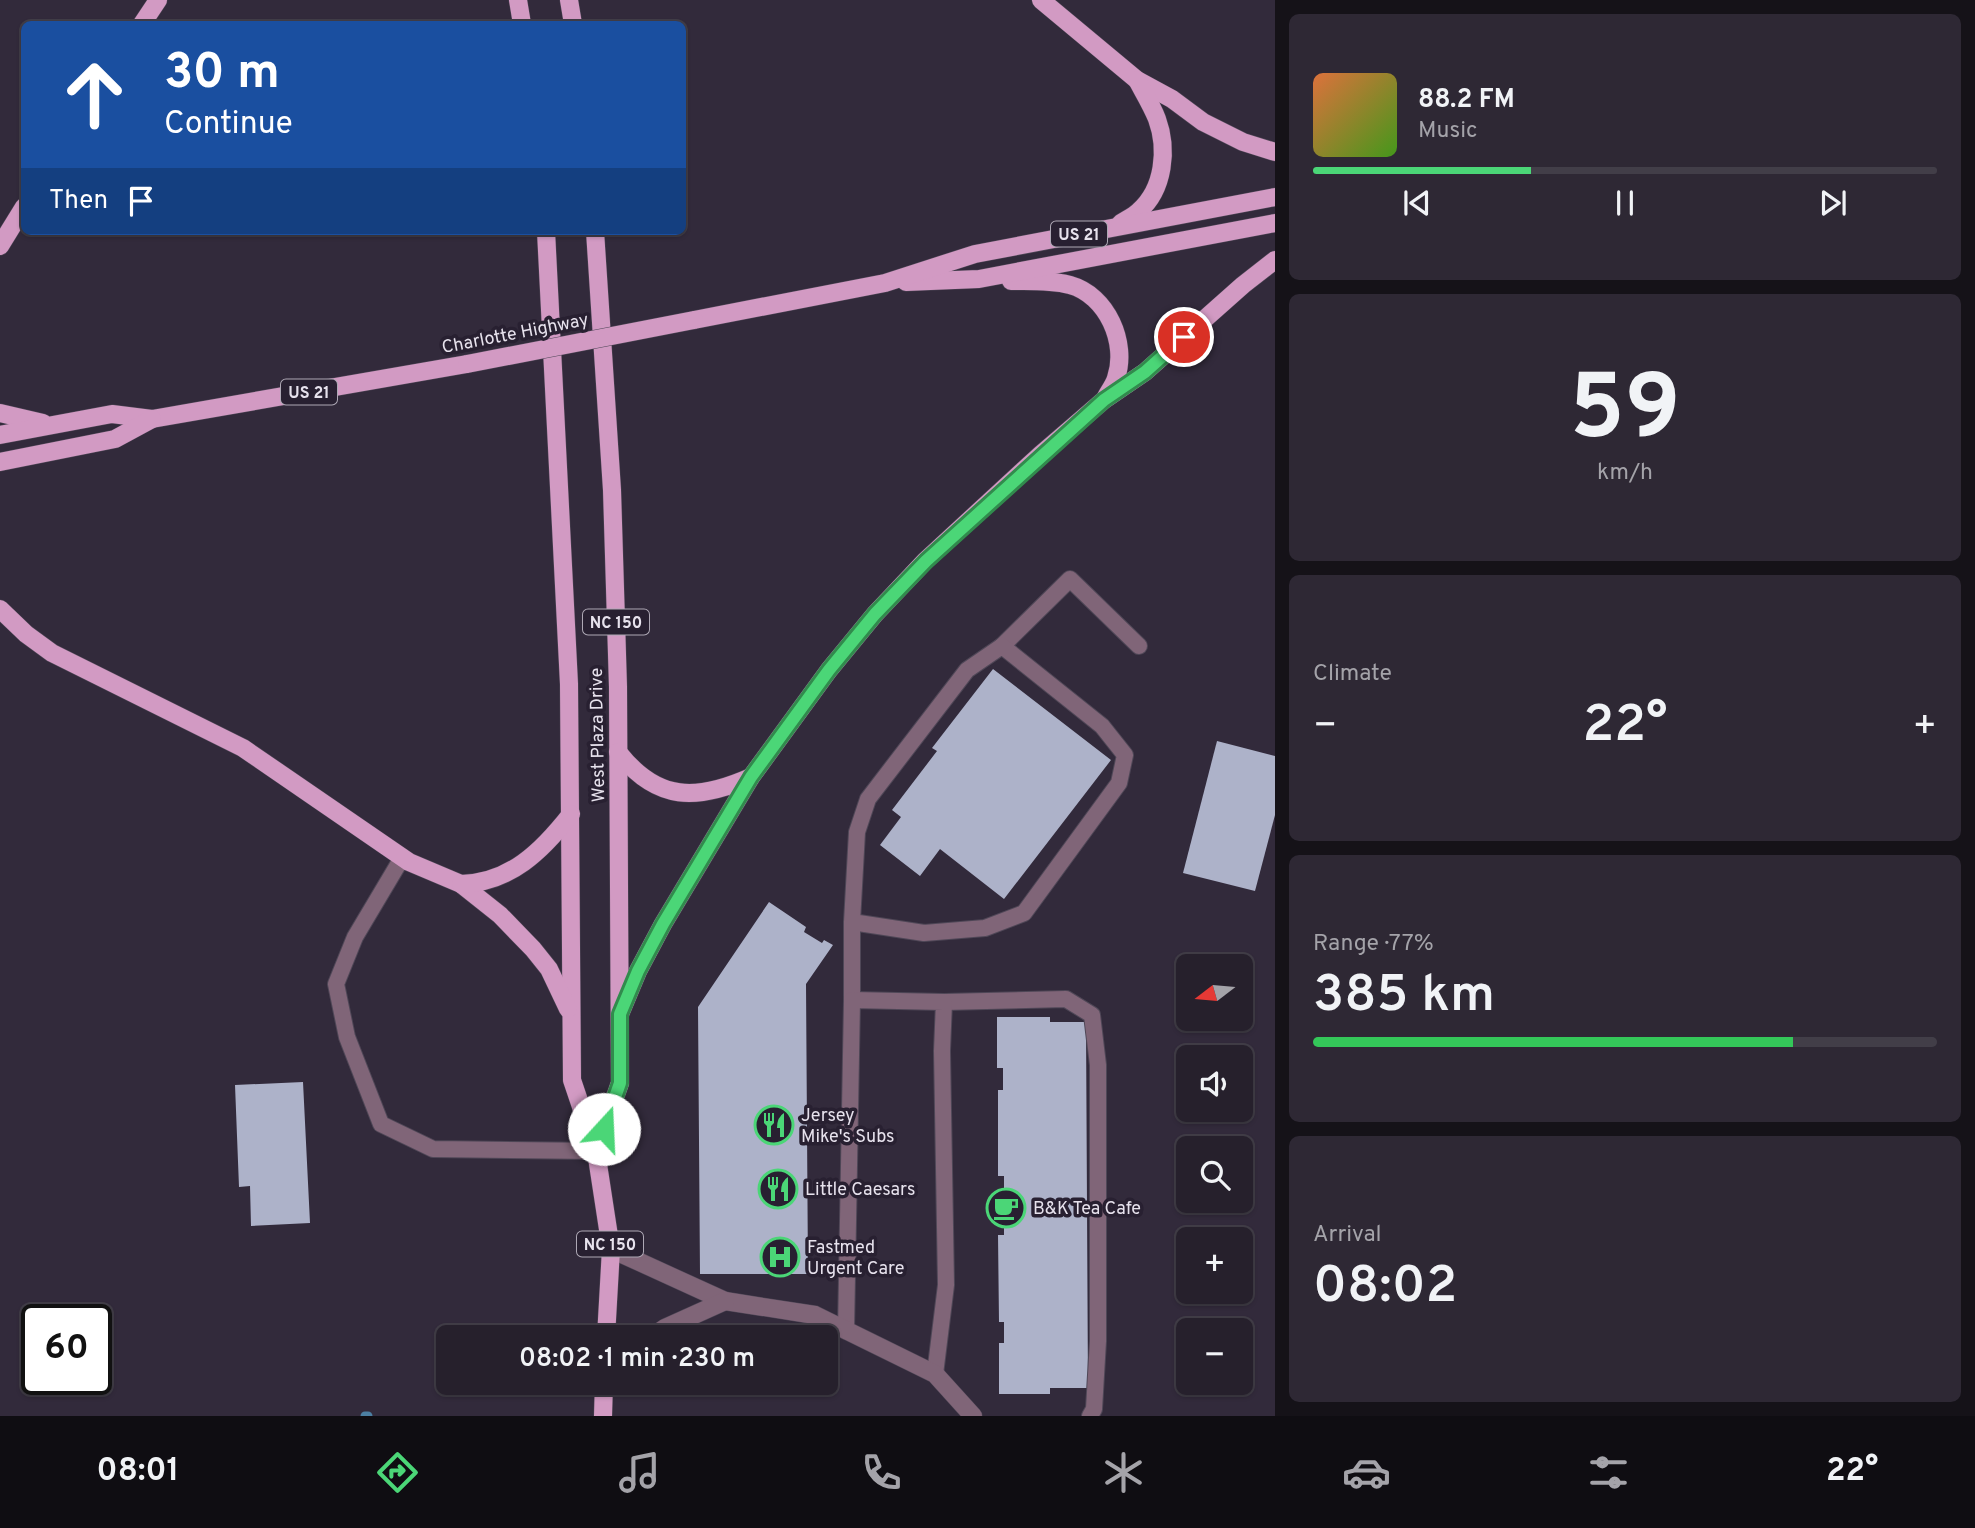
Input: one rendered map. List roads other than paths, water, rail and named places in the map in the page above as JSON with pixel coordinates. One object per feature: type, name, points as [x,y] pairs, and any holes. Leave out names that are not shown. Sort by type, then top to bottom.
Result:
[{"type":"main road","points":[[144,21],[158,0]]},
{"type":"main road","points":[[518,0],[522,21]]},
{"type":"main road","points":[[569,0],[572,21]]},
{"type":"main road","points":[[1041,0],[1137,80],[1172,99],[1203,122],[1243,142],[1275,152]]},
{"type":"main road","points":[[1115,228],[1139,211],[1159,180],[1162,141],[1157,120],[1137,80]]},
{"type":"main road","name":"Charlotte Highway","points":[[0,435],[112,414],[152,419],[467,364],[886,283],[975,254],[1275,197]]},
{"type":"main road","points":[[0,246],[21,212]]},
{"type":"main road","name":"Charlotte Highway","points":[[886,283],[979,279],[1275,223]]},
{"type":"main road","name":"West Plaza Drive","points":[[546,235],[569,684],[572,1080],[596,1151],[611,1249],[607,1325]]},
{"type":"main road","name":"West Plaza Drive","points":[[595,235],[612,490],[620,1014],[620,1083],[596,1151]]},
{"type":"main road","points":[[620,1014],[638,971],[663,924],[751,777],[829,670],[875,614],[936,551],[1104,400],[1145,372],[1243,285],[1275,261]]},
{"type":"main road","points":[[979,279],[1049,282],[1072,286],[1098,302],[1116,336],[1120,352],[1116,380],[1104,400]]},
{"type":"main road","points":[[0,413],[54,425]]},
{"type":"main road","name":"Charlotte Highway","points":[[3,464],[115,439],[152,419]]},
{"type":"main road","points":[[0,609],[26,634],[52,653],[243,748],[402,858],[435,875],[461,884],[477,884],[510,872],[547,844],[571,814]]},
{"type":"main road","points":[[618,752],[634,772],[653,785],[682,793],[728,787],[751,777]]},
{"type":"main road","points":[[461,884],[500,915],[533,948],[561,991],[571,1020]]},
{"type":"main road","points":[[603,1416],[604,1395]]},
{"type":"street","points":[[611,1249],[725,1301],[815,1315],[935,1374],[973,1416]]},
{"type":"street","points":[[672,1325],[725,1301]]},
{"type":"lane","points":[[846,1331],[852,922],[857,832],[868,799],[967,670],[1000,648],[1070,579],[1139,646]]},
{"type":"lane","points":[[852,922],[924,933],[985,928],[1024,913],[1119,783],[1125,755],[1102,726],[1002,646],[1000,648]]},
{"type":"lane","points":[[402,858],[355,937],[336,984],[347,1037],[381,1124],[433,1149],[596,1151]]},
{"type":"lane","points":[[852,999],[944,1002],[1066,999],[1092,1015],[1098,1065],[1098,1341],[1094,1409],[1090,1416]]},
{"type":"lane","points":[[935,1374],[946,1285],[942,1051],[944,1002]]},
{"type":"place","name":"Jersey Mike's Subs","points":[[774,1125]]},
{"type":"place","name":"Little Caesars","points":[[778,1189]]},
{"type":"place","name":"B&K Tea Cafe","points":[[1006,1208]]},
{"type":"place","name":"Fastmed Urgent Care","points":[[780,1257]]}]
